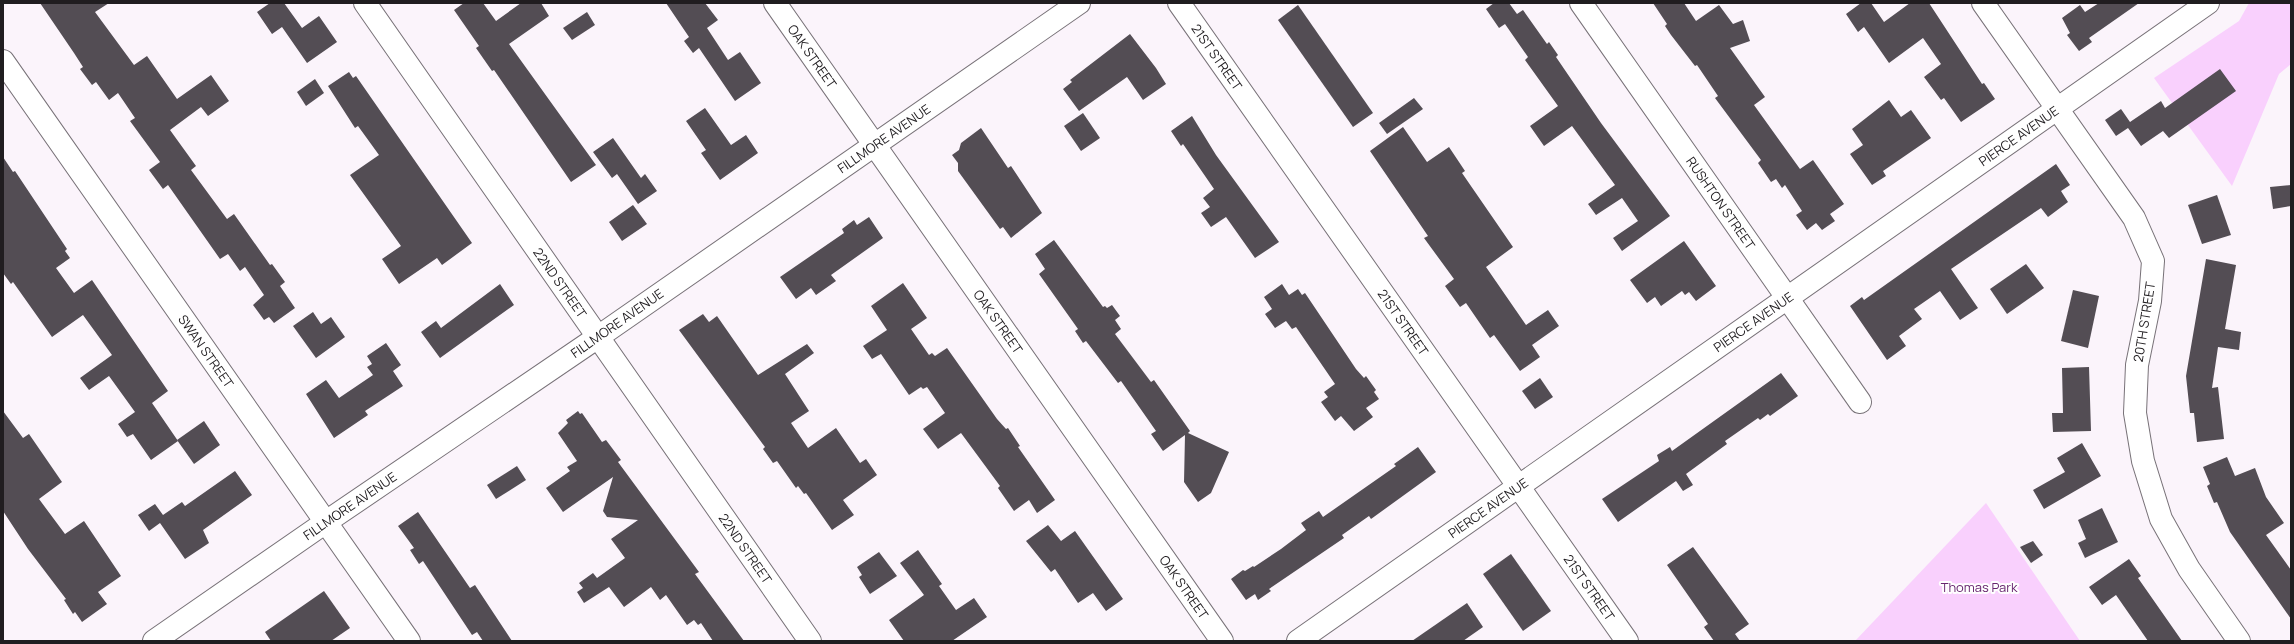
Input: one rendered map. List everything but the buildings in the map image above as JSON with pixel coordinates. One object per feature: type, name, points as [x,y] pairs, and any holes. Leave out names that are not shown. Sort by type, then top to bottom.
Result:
[{"type":"street","name":"22ND STREET","points":[[365,3],[810,641]]},
{"type":"street","name":"OAK STREET","points":[[775,3],[1222,641]]},
{"type":"street","name":"FILLMORE AVENUE","points":[[154,641],[598,337],[1079,3]]},
{"type":"street","name":"21ST STREET","points":[[1179,3],[1627,641]]},
{"type":"street","name":"RUSHTON STREET","points":[[1581,3],[1860,402]]},
{"type":"street","name":"20TH STREET","points":[[1983,3],[2134,218],[2153,261],[2150,301],[2137,365],[2135,413],[2143,461],[2161,519],[2189,570],[2239,641]]},
{"type":"street","name":"PIERCE AVENUE","points":[[1298,641],[2208,3]]},
{"type":"street","name":"SWAN STREET","points":[[3,60],[409,641]]},
{"type":"green space","points":[[2249,3],[2291,3],[2291,64],[2279,74],[2232,186],[2154,78],[2239,21]]},
{"type":"green space","name":"Thomas Park","points":[[1986,503],[2080,641],[1855,641]]}]
